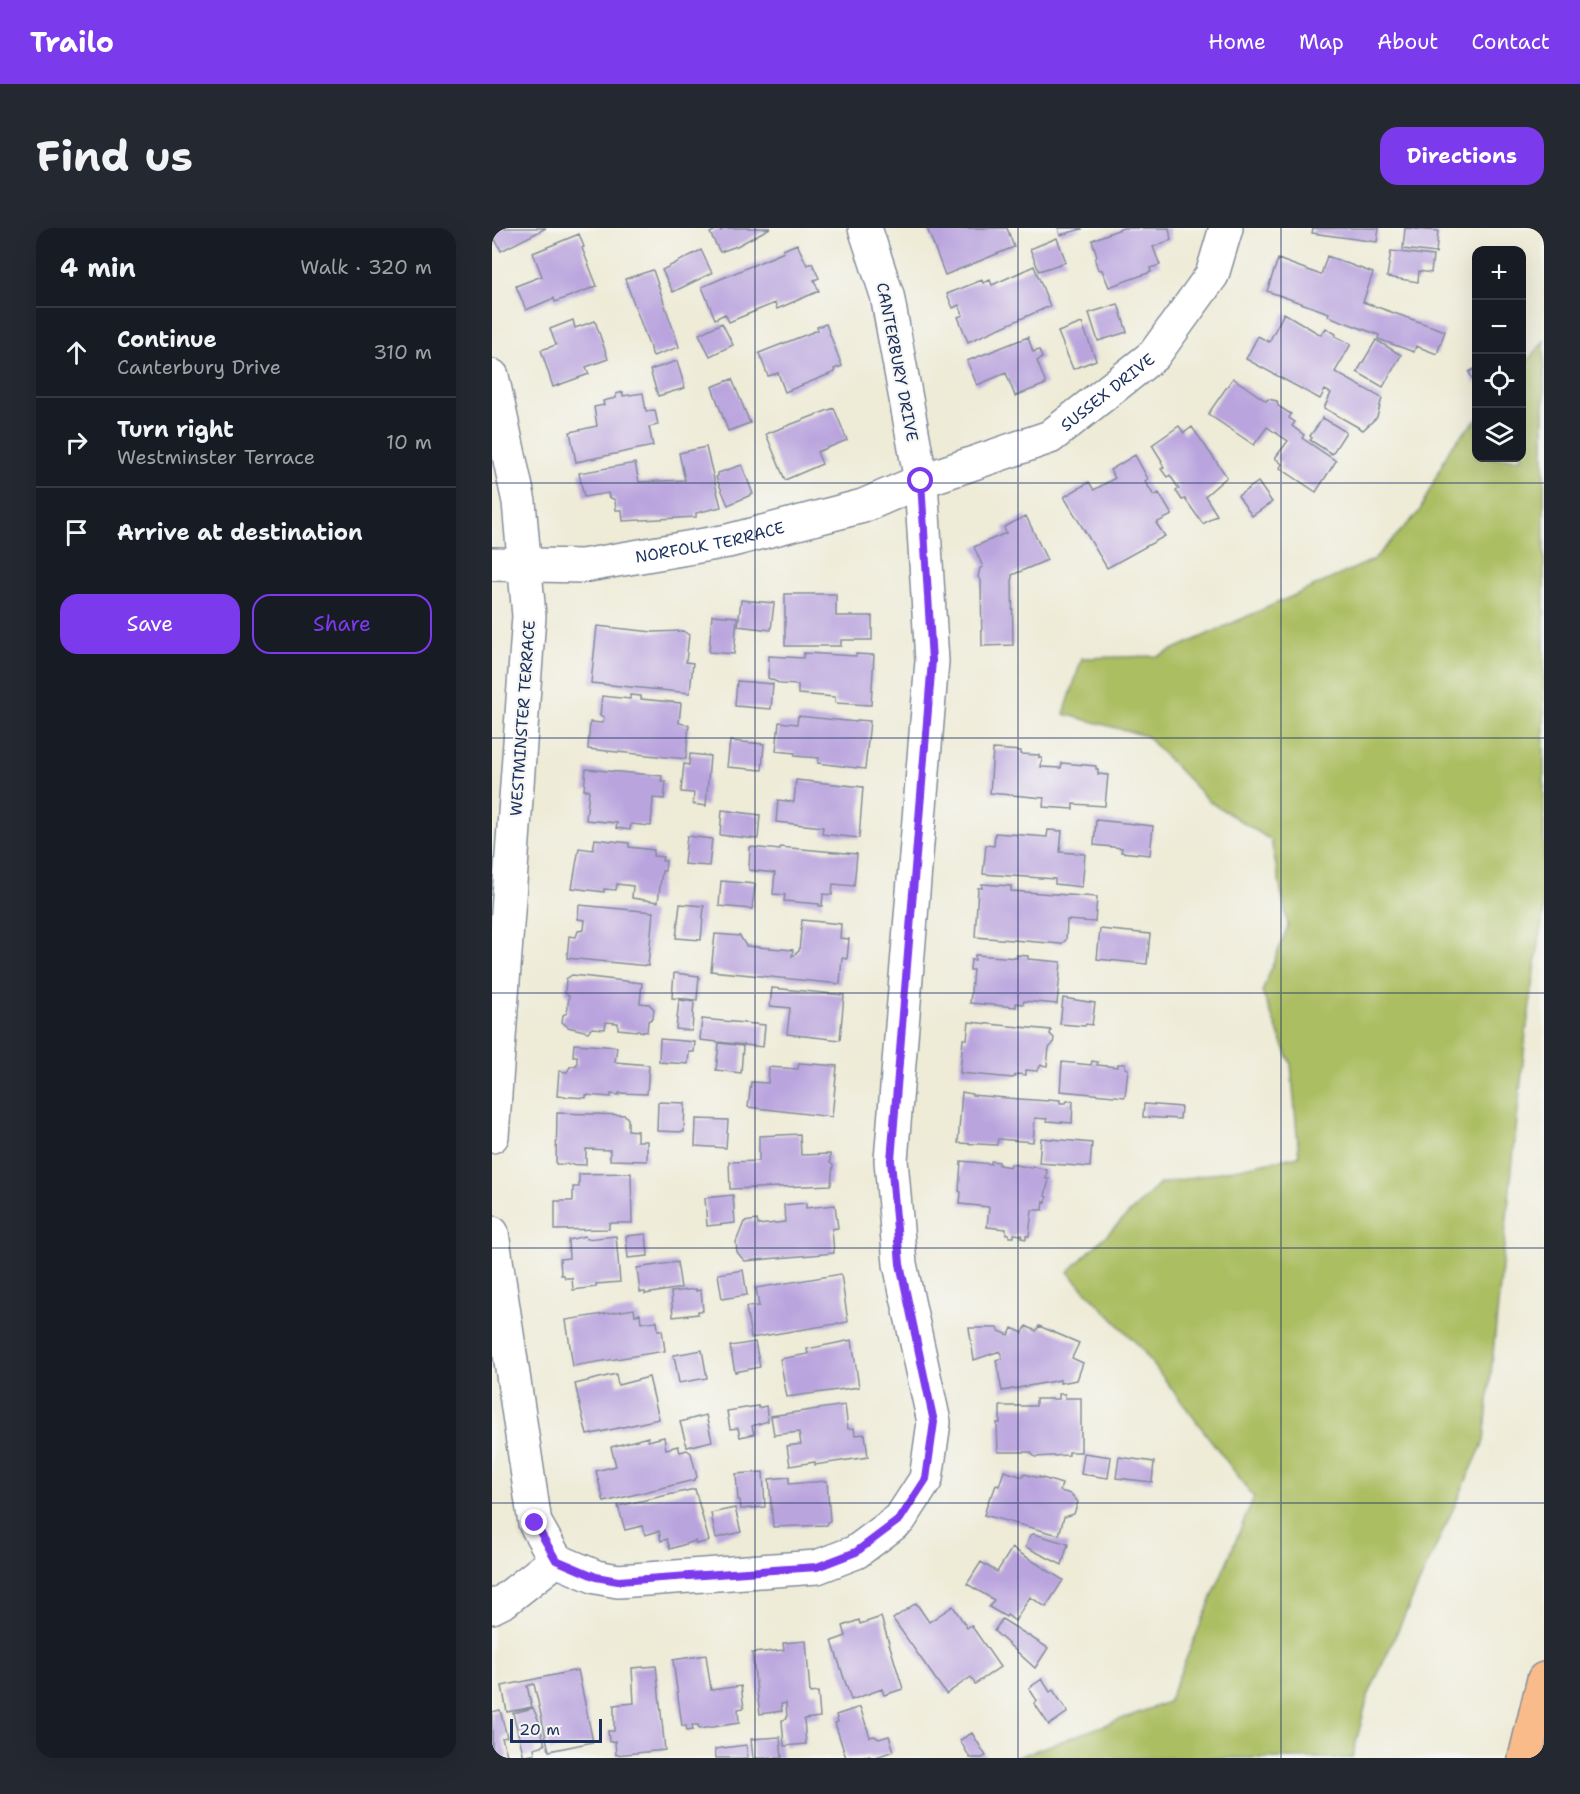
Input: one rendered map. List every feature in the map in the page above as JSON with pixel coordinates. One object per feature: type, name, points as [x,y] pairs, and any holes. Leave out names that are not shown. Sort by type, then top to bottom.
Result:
[{"type":"highway","points":[[1525,1758],[1544,1679]]},
{"type":"street","name":"CANTERBURY DRIVE","points":[[556,1560],[596,1577],[618,1581],[817,1567],[856,1552],[900,1519],[926,1479],[934,1422],[900,1264],[891,1160],[932,661],[921,481],[887,295],[865,228]]},
{"type":"street","name":"SUSSEX DRIVE","points":[[921,481],[1050,437],[1154,355],[1212,275],[1226,228]]},
{"type":"street","name":"WESTMINSTER TERRACE","points":[[492,376],[519,502],[529,616],[492,1136]]},
{"type":"street","name":"NORFOLK TERRACE","points":[[492,564],[582,566],[728,541],[863,506],[921,481]]},
{"type":"street","points":[[492,1233],[535,1523],[556,1560],[504,1601],[492,1607]]},
{"type":"green space","points":[[1544,341],[1544,908],[1526,1033],[1484,1441],[1368,1696],[1352,1758],[1015,1758],[1168,1702],[1254,1497],[1140,1347],[1068,1272],[1160,1184],[1299,1156],[1291,1064],[1262,992],[1288,926],[1271,840],[1210,802],[1146,736],[1064,714],[1082,658],[1159,656],[1373,560],[1419,512],[1450,448],[1472,424],[1472,462],[1526,462],[1526,364]]},
{"type":"building","points":[[492,228],[546,228],[501,251],[492,233]]},
{"type":"building","points":[[719,228],[721,231],[721,228],[770,228],[737,246],[720,252],[710,233]]},
{"type":"building","points":[[927,228],[1007,228],[1014,247],[945,275]]},
{"type":"building","points":[[1058,228],[1081,228],[1082,229],[1060,235]]},
{"type":"building","points":[[1123,228],[1169,228],[1171,240],[1153,247],[1160,265],[1150,268],[1151,272],[1109,287],[1102,270],[1098,269],[1092,240]]},
{"type":"building","points":[[1313,228],[1379,228],[1377,242],[1312,233]]},
{"type":"building","points":[[1405,228],[1438,231],[1436,253],[1403,249]]},
{"type":"building","points":[[579,234],[597,286],[555,302],[554,298],[526,310],[516,286],[542,276],[533,253]]},
{"type":"building","points":[[1057,238],[1066,262],[1039,271],[1030,249]]},
{"type":"building","points":[[797,244],[807,265],[812,263],[819,278],[814,280],[819,291],[777,309],[775,303],[729,322],[725,314],[715,319],[702,287],[784,252],[783,250]]},
{"type":"building","points":[[701,250],[712,273],[673,292],[662,270]]},
{"type":"building","points":[[1391,251],[1433,256],[1431,273],[1419,271],[1418,282],[1387,277]]},
{"type":"building","points":[[1327,256],[1373,273],[1363,302],[1445,331],[1437,354],[1416,346],[1414,352],[1378,339],[1379,335],[1328,316],[1329,313],[1267,291],[1278,259],[1321,275]]},
{"type":"building","points":[[1034,266],[1050,306],[968,342],[958,317],[963,315],[959,305],[953,308],[947,294],[982,280],[983,283],[990,280],[992,285]]},
{"type":"building","points":[[653,270],[679,347],[653,356],[625,279]]},
{"type":"building","points":[[1118,304],[1127,332],[1098,341],[1089,313]]},
{"type":"building","points":[[1284,313],[1321,335],[1326,328],[1336,334],[1335,336],[1351,344],[1335,372],[1382,398],[1377,417],[1363,430],[1324,408],[1331,393],[1325,390],[1320,399],[1246,359],[1258,336],[1269,342]]},
{"type":"building","points":[[573,320],[575,328],[595,321],[608,359],[586,367],[589,374],[553,387],[541,350],[556,345],[550,329]]},
{"type":"building","points":[[722,323],[733,345],[710,356],[699,334]]},
{"type":"building","points":[[1082,323],[1096,360],[1073,369],[1058,332]]},
{"type":"building","points":[[826,324],[842,366],[834,369],[835,372],[785,392],[778,373],[768,376],[759,353],[818,330],[817,327]]},
{"type":"building","points":[[1028,337],[1033,352],[1039,350],[1042,358],[1037,361],[1046,384],[1015,396],[1006,373],[977,385],[967,361]]},
{"type":"building","points":[[1376,340],[1401,355],[1383,387],[1357,372]]},
{"type":"building","points":[[677,361],[685,388],[658,396],[650,370]]},
{"type":"building","points":[[1233,378],[1266,401],[1268,399],[1277,401],[1278,406],[1291,414],[1289,418],[1295,422],[1292,426],[1304,435],[1302,438],[1336,461],[1316,492],[1280,468],[1282,464],[1275,458],[1288,441],[1267,427],[1254,445],[1208,414]]},
{"type":"building","points":[[732,379],[750,423],[728,431],[712,387]]},
{"type":"building","points":[[623,392],[623,396],[643,393],[646,411],[655,410],[658,425],[649,427],[653,446],[576,462],[570,432],[597,426],[594,407],[604,405],[603,401],[616,398],[616,394]]},
{"type":"building","points":[[834,408],[847,440],[817,452],[822,464],[785,480],[766,434]]},
{"type":"building","points":[[1323,418],[1346,432],[1332,454],[1310,440],[1312,438],[1310,436]]},
{"type":"building","points":[[1179,426],[1184,433],[1192,427],[1227,477],[1205,496],[1217,515],[1203,524],[1185,499],[1182,500],[1176,491],[1179,489],[1170,475],[1167,477],[1161,469],[1164,467],[1162,461],[1152,445]]},
{"type":"building","points":[[706,447],[721,507],[696,513],[696,517],[623,521],[622,510],[616,510],[615,500],[609,497],[608,493],[584,497],[579,473],[635,463],[639,482],[685,480],[679,453]]},
{"type":"building","points":[[1135,455],[1148,479],[1145,481],[1154,496],[1159,493],[1172,515],[1156,523],[1165,536],[1107,568],[1064,497],[1089,482],[1094,490],[1115,478],[1110,470]]},
{"type":"building","points":[[742,465],[753,494],[728,505],[716,477],[718,473]]},
{"type":"building","points":[[1258,482],[1272,502],[1252,516],[1238,496]]},
{"type":"building","points":[[1026,516],[1047,560],[1012,575],[1013,645],[982,646],[981,580],[978,577],[980,568],[983,567],[974,547],[1006,533],[1004,527]]},
{"type":"building","points":[[785,594],[836,594],[836,616],[872,616],[872,640],[841,640],[841,646],[785,646]]},
{"type":"building","points":[[741,600],[774,603],[771,630],[738,626]]},
{"type":"building","points":[[712,615],[737,617],[734,654],[709,652]]},
{"type":"building","points":[[597,626],[653,632],[683,631],[689,635],[686,662],[693,663],[690,693],[591,683]]},
{"type":"building","points":[[804,653],[874,655],[871,705],[835,703],[835,697],[798,694],[798,685],[781,684],[768,678],[769,656],[803,658]]},
{"type":"building","points":[[737,681],[773,684],[771,709],[735,706]]},
{"type":"building","points":[[630,695],[641,696],[641,699],[681,703],[679,723],[689,725],[686,759],[588,749],[590,722],[603,723],[604,717],[600,716],[602,696],[630,699]]},
{"type":"building","points":[[798,716],[856,722],[857,720],[870,721],[865,769],[818,763],[819,758],[795,756],[795,753],[776,751],[779,722],[797,724]]},
{"type":"building","points":[[730,741],[764,744],[762,770],[727,767]]},
{"type":"building","points":[[993,749],[1039,755],[1039,758],[1042,758],[1041,767],[1061,768],[1062,763],[1096,766],[1098,774],[1108,775],[1105,806],[1073,804],[1073,809],[1043,807],[1044,798],[990,793]]},
{"type":"building","points":[[690,754],[710,756],[706,806],[693,804],[694,793],[681,792],[684,764],[689,765]]},
{"type":"building","points":[[586,769],[662,776],[661,782],[666,782],[664,799],[653,798],[651,826],[631,824],[630,830],[616,828],[617,823],[586,820],[589,790],[584,790]]},
{"type":"building","points":[[796,780],[863,787],[859,838],[822,834],[823,827],[776,822],[778,800],[794,802]]},
{"type":"building","points":[[722,810],[760,815],[758,839],[720,835]]},
{"type":"building","points":[[1096,820],[1153,826],[1150,855],[1121,852],[1122,848],[1094,845]]},
{"type":"building","points":[[1048,830],[1062,831],[1060,852],[1085,854],[1082,887],[1055,884],[1055,879],[983,874],[986,845],[994,846],[995,833],[1047,837]]},
{"type":"building","points":[[687,836],[712,839],[709,866],[684,864]]},
{"type":"building","points":[[595,839],[629,843],[629,847],[654,850],[653,856],[663,857],[662,861],[666,861],[665,871],[662,871],[658,902],[632,898],[633,886],[617,884],[616,890],[604,889],[604,892],[572,888],[579,848],[593,850]]},
{"type":"building","points":[[750,847],[780,850],[780,847],[857,854],[854,886],[833,884],[832,895],[823,894],[822,906],[784,901],[785,895],[773,894],[775,873],[749,870]]},
{"type":"building","points":[[721,881],[755,884],[752,909],[719,906]]},
{"type":"building","points":[[982,884],[1011,886],[1011,891],[1097,897],[1095,922],[1067,920],[1066,940],[1061,944],[975,937],[978,888],[982,888]]},
{"type":"building","points":[[680,904],[704,906],[701,940],[676,938]]},
{"type":"building","points":[[579,905],[653,912],[648,966],[567,958],[569,936],[576,937],[578,931],[584,930],[585,920],[578,919]]},
{"type":"building","points":[[802,920],[841,924],[840,938],[849,939],[847,959],[842,958],[840,984],[711,971],[715,934],[740,936],[746,946],[793,950],[792,956],[799,951]]},
{"type":"building","points":[[1100,929],[1150,934],[1147,964],[1097,959]]},
{"type":"building","points":[[975,955],[1017,958],[1017,955],[1028,956],[1028,959],[1061,962],[1057,1004],[1024,1001],[1023,1004],[1016,1003],[1016,1007],[970,1003],[973,970],[970,970],[971,960],[975,960]]},
{"type":"building","points":[[674,973],[699,976],[697,1000],[672,998]]},
{"type":"building","points":[[572,975],[642,983],[640,1003],[649,1004],[654,1009],[653,1018],[648,1021],[647,1032],[618,1029],[618,1023],[606,1022],[605,1029],[592,1028],[588,1032],[568,1027],[562,1022],[563,1015],[567,1013],[569,996],[565,993],[566,979]]},
{"type":"building","points":[[772,988],[844,995],[840,1040],[787,1034],[790,1008],[770,1006]]},
{"type":"building","points":[[1063,998],[1095,1003],[1092,1025],[1060,1024]]},
{"type":"building","points":[[679,1000],[694,1002],[692,1031],[676,1029]]},
{"type":"building","points":[[702,1019],[765,1025],[763,1047],[700,1040]]},
{"type":"building","points":[[969,1022],[1051,1030],[1050,1034],[1054,1038],[1049,1048],[1047,1066],[1041,1065],[1037,1071],[1026,1070],[1026,1075],[1017,1074],[1013,1078],[960,1073],[963,1039],[967,1039]]},
{"type":"building","points":[[660,1039],[695,1042],[694,1052],[689,1052],[688,1064],[659,1062]]},
{"type":"building","points":[[719,1043],[743,1046],[741,1073],[716,1070]]},
{"type":"building","points":[[574,1044],[617,1047],[615,1062],[649,1065],[647,1094],[619,1093],[619,1095],[611,1094],[611,1097],[586,1095],[586,1098],[557,1096],[559,1071],[567,1072],[570,1067],[577,1065],[577,1056],[573,1056]]},
{"type":"building","points":[[1092,1061],[1098,1062],[1097,1065],[1118,1067],[1118,1064],[1125,1064],[1125,1068],[1128,1069],[1125,1097],[1060,1091],[1062,1062],[1091,1065]]},
{"type":"building","points":[[799,1063],[837,1066],[832,1117],[748,1107],[751,1082],[768,1083],[769,1067],[798,1069]]},
{"type":"building","points":[[962,1092],[1006,1098],[1060,1100],[1060,1103],[1073,1101],[1072,1123],[1035,1118],[1033,1142],[998,1139],[997,1145],[958,1143]]},
{"type":"building","points":[[658,1102],[685,1103],[684,1132],[657,1131]]},
{"type":"building","points":[[1144,1104],[1181,1107],[1180,1119],[1143,1117]]},
{"type":"building","points":[[557,1113],[625,1115],[628,1119],[628,1130],[637,1131],[637,1141],[647,1141],[647,1161],[610,1160],[610,1150],[586,1149],[586,1165],[556,1164]]},
{"type":"building","points":[[696,1119],[728,1120],[726,1148],[695,1146]]},
{"type":"building","points":[[800,1134],[801,1155],[830,1154],[830,1163],[833,1165],[831,1185],[730,1189],[729,1162],[759,1161],[759,1136]]},
{"type":"building","points":[[1041,1138],[1092,1143],[1090,1167],[1039,1163]]},
{"type":"building","points":[[961,1161],[991,1164],[991,1161],[1010,1167],[1011,1164],[1047,1170],[1046,1179],[1049,1179],[1045,1196],[1047,1197],[1046,1203],[1044,1202],[1043,1210],[1032,1210],[1029,1236],[1026,1236],[1026,1239],[1021,1238],[1022,1235],[1014,1234],[1014,1237],[1009,1237],[1006,1229],[987,1227],[989,1207],[960,1204]]},
{"type":"building","points":[[631,1173],[632,1223],[609,1223],[609,1229],[555,1230],[555,1201],[573,1201],[573,1187],[579,1187],[579,1174]]},
{"type":"building","points":[[733,1195],[735,1223],[707,1226],[705,1198]]},
{"type":"building","points":[[806,1203],[806,1208],[835,1205],[838,1228],[832,1229],[834,1253],[745,1261],[737,1252],[736,1242],[744,1222],[757,1220],[758,1225],[785,1222],[784,1205]]},
{"type":"building","points":[[646,1234],[648,1256],[628,1258],[626,1236]]},
{"type":"building","points":[[585,1236],[586,1239],[616,1236],[620,1282],[596,1284],[596,1287],[573,1290],[572,1278],[565,1278],[561,1275],[560,1259],[569,1258],[568,1240]]},
{"type":"building","points":[[677,1262],[681,1288],[645,1294],[645,1292],[640,1292],[637,1268]]},
{"type":"building","points":[[743,1270],[747,1295],[722,1299],[718,1274]]},
{"type":"building","points":[[841,1274],[848,1322],[751,1338],[746,1307],[759,1306],[756,1288]]},
{"type":"building","points":[[696,1289],[696,1291],[701,1290],[703,1311],[698,1311],[698,1314],[673,1317],[671,1292]]},
{"type":"building","points":[[634,1309],[635,1315],[640,1314],[641,1323],[657,1321],[658,1330],[662,1330],[665,1351],[573,1366],[566,1320]]},
{"type":"building","points":[[1026,1326],[1036,1331],[1039,1326],[1079,1343],[1072,1358],[1083,1363],[1077,1380],[1060,1383],[1060,1380],[1002,1391],[996,1360],[1002,1358],[1000,1351],[974,1360],[969,1328],[998,1328],[999,1331],[1009,1335],[1012,1328],[1023,1333]]},
{"type":"building","points":[[852,1340],[859,1387],[787,1397],[780,1359],[808,1354],[807,1349]]},
{"type":"building","points":[[755,1342],[760,1367],[735,1372],[730,1346]]},
{"type":"building","points":[[702,1350],[707,1378],[679,1383],[674,1355]]},
{"type":"building","points":[[616,1374],[618,1385],[649,1377],[659,1419],[587,1435],[575,1384]]},
{"type":"building","points":[[1059,1394],[1065,1394],[1065,1398],[1081,1398],[1081,1452],[1035,1457],[1030,1452],[998,1452],[997,1423],[1000,1423],[1000,1406],[1036,1406],[1036,1399],[1059,1399]]},
{"type":"building","points":[[845,1405],[848,1429],[854,1428],[855,1435],[865,1434],[868,1457],[815,1465],[815,1462],[790,1466],[787,1446],[801,1444],[799,1432],[774,1435],[771,1416]]},
{"type":"building","points":[[758,1406],[758,1408],[766,1406],[768,1421],[752,1426],[754,1434],[740,1437],[738,1428],[730,1429],[727,1411]]},
{"type":"building","points":[[706,1415],[712,1441],[687,1447],[680,1422]]},
{"type":"building","points":[[648,1437],[648,1441],[664,1437],[666,1449],[678,1446],[680,1452],[687,1450],[691,1453],[697,1477],[694,1480],[604,1502],[596,1471],[616,1466],[611,1447]]},
{"type":"building","points":[[1084,1453],[1111,1457],[1108,1478],[1081,1474]]},
{"type":"building","points":[[1119,1457],[1154,1462],[1152,1482],[1116,1478]]},
{"type":"building","points":[[1004,1471],[1023,1477],[1024,1474],[1039,1477],[1062,1484],[1060,1491],[1071,1494],[1078,1502],[1074,1514],[1064,1517],[1059,1535],[984,1515],[990,1496],[996,1485],[999,1486]]},
{"type":"building","points":[[763,1472],[765,1507],[741,1509],[736,1474]]},
{"type":"building","points":[[789,1477],[789,1484],[827,1481],[830,1521],[827,1525],[773,1527],[769,1479]]},
{"type":"building","points":[[695,1489],[709,1541],[696,1544],[695,1541],[670,1549],[667,1539],[661,1541],[659,1531],[645,1535],[642,1526],[625,1530],[618,1506]]},
{"type":"building","points":[[735,1508],[741,1532],[716,1538],[711,1513]]},
{"type":"building","points":[[1034,1534],[1068,1544],[1062,1565],[1026,1547],[1030,1535]]},
{"type":"building","points":[[1012,1548],[1063,1580],[1046,1607],[1030,1597],[1015,1621],[989,1607],[994,1600],[967,1584],[981,1562],[997,1572]]},
{"type":"building","points":[[916,1603],[929,1622],[953,1606],[967,1628],[971,1625],[1000,1667],[975,1684],[971,1677],[946,1694],[893,1619]]},
{"type":"building","points":[[881,1617],[903,1689],[884,1695],[882,1689],[851,1700],[832,1641],[846,1636],[843,1626],[859,1620],[860,1624]]},
{"type":"building","points":[[1002,1619],[1048,1648],[1035,1668],[994,1631]]},
{"type":"building","points":[[806,1641],[810,1693],[818,1692],[820,1717],[804,1719],[806,1744],[784,1746],[782,1720],[787,1719],[786,1703],[781,1704],[782,1711],[760,1714],[752,1653],[784,1650],[783,1643]]},
{"type":"building","points":[[706,1655],[711,1690],[741,1686],[744,1708],[738,1709],[739,1723],[699,1729],[698,1725],[692,1725],[693,1730],[687,1731],[686,1726],[682,1726],[673,1660]]},
{"type":"building","points":[[656,1666],[665,1750],[616,1755],[615,1741],[609,1742],[608,1731],[614,1731],[614,1705],[634,1703],[632,1668]]},
{"type":"building","points":[[578,1670],[593,1742],[549,1751],[534,1684],[527,1686],[532,1707],[507,1712],[502,1686]]},
{"type":"building","points":[[1042,1679],[1050,1692],[1053,1690],[1068,1712],[1049,1725],[1034,1703],[1037,1701],[1029,1688]]},
{"type":"building","points":[[860,1707],[870,1737],[874,1736],[879,1739],[889,1736],[894,1751],[873,1758],[869,1756],[846,1758],[835,1723],[838,1722],[836,1715]]},
{"type":"building","points":[[533,1708],[545,1745],[534,1748],[535,1754],[524,1757],[513,1713]]},
{"type":"building","points":[[500,1710],[507,1737],[502,1738],[508,1758],[492,1758],[492,1712]]},
{"type":"building","points":[[972,1733],[986,1756],[982,1758],[970,1758],[960,1740]]},
{"type":"building","points":[[780,1737],[782,1758],[753,1758],[751,1739]]},
{"type":"building","points":[[746,1745],[748,1758],[716,1758],[715,1749]]},
{"type":"route","points":[[535,1523],[556,1560],[596,1577],[618,1581],[817,1567],[856,1552],[900,1519],[926,1479],[934,1422],[900,1264],[891,1160],[932,661],[921,481]]}]
